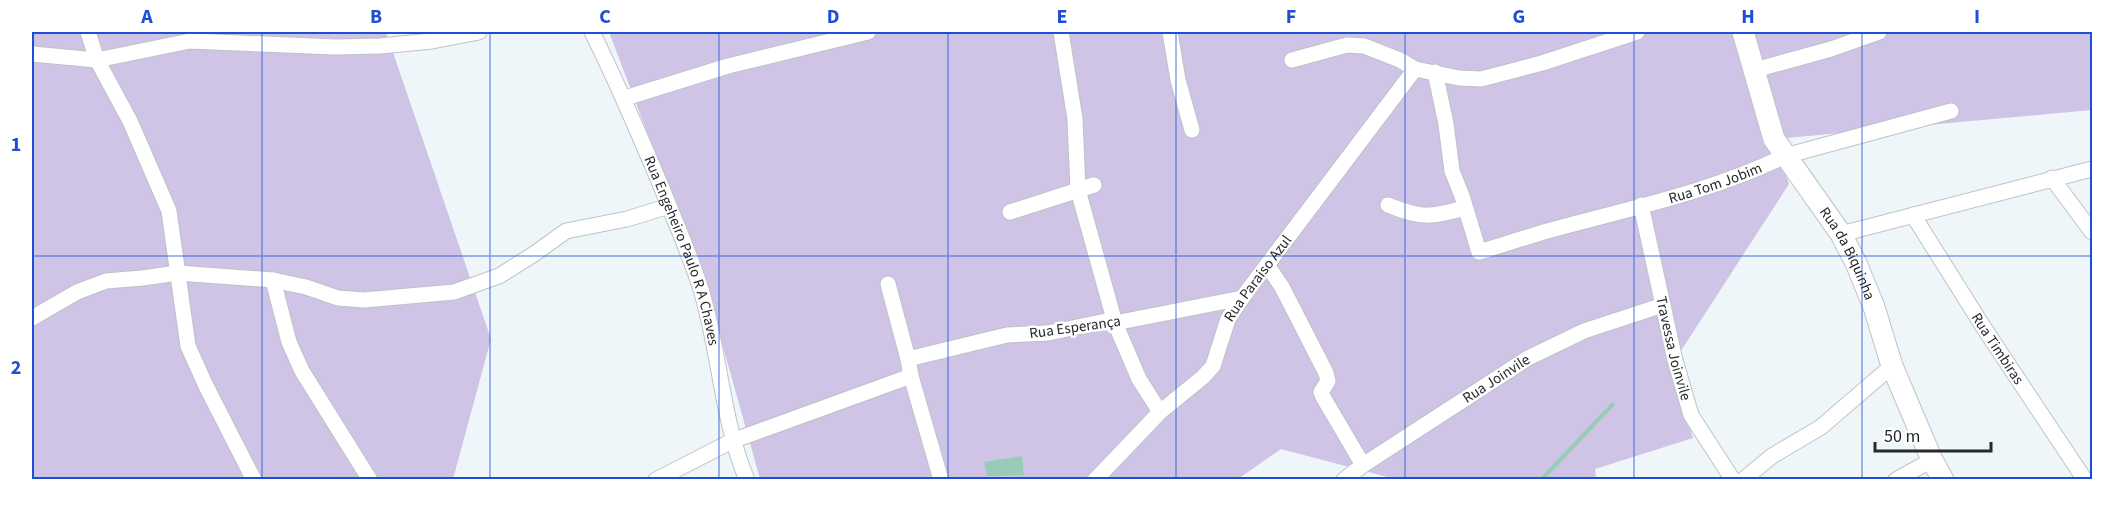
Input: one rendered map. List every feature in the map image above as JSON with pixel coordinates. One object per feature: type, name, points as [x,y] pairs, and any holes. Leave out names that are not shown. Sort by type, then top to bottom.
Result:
[{"type":"street","points":[[88,32],[97,60],[130,121],[169,211],[188,346],[254,480]]},
{"type":"street","points":[[32,54],[97,60],[190,41],[336,47],[380,46],[432,41],[479,32]]},
{"type":"street","name":"Rua Engeheiro Paulo R A Chaves","points":[[592,32],[625,98],[682,236],[702,292],[717,353],[732,441],[747,480]]},
{"type":"street","points":[[625,98],[728,66],[868,32]]},
{"type":"street","points":[[1061,32],[1075,118],[1078,190],[1115,323],[1139,379],[1160,412]]},
{"type":"street","points":[[1170,32],[1192,130]]},
{"type":"street","points":[[1292,60],[1347,45],[1364,46],[1400,60],[1415,69],[1459,78],[1488,77],[1542,63],[1637,32]]},
{"type":"street","name":"Rua da Biquinha","points":[[1743,32],[1774,139],[1841,234],[1865,282],[1892,366],[1942,480]]},
{"type":"street","points":[[1755,70],[1831,49],[1879,32]]},
{"type":"street","name":"Rua Paraiso Azul","points":[[1095,480],[1160,412],[1213,366],[1228,319],[1242,298],[1415,69]]},
{"type":"street","points":[[1388,204],[1412,215],[1425,216],[1465,208],[1452,171],[1446,124],[1435,72]]},
{"type":"street","name":"Rua Tom Jobim","points":[[1465,208],[1479,252],[1730,179],[1785,156],[1951,111]]},
{"type":"street","points":[[1841,234],[2092,169]]},
{"type":"street","points":[[2052,178],[2092,232]]},
{"type":"street","points":[[1010,212],[1094,185]]},
{"type":"street","name":"Travessa Joinvile","points":[[1641,205],[1675,360],[1691,415],[1733,480]]},
{"type":"street","points":[[32,318],[77,292],[106,281],[142,279],[178,273],[273,280],[306,287],[338,298],[364,300],[454,292],[499,276],[566,231],[627,219],[669,206]]},
{"type":"street","name":"Rua Timbiras","points":[[1913,215],[2085,480]]},
{"type":"street","points":[[1266,265],[1282,287],[1326,373],[1328,381],[1321,392],[1335,420],[1363,465]]},
{"type":"street","points":[[273,280],[289,342],[302,372],[369,480]]},
{"type":"street","points":[[888,284],[940,480]]},
{"type":"street","name":"Rua Esperança","points":[[908,359],[1007,335],[1048,333],[1111,320],[1115,323],[1242,298]]},
{"type":"street","name":"Rua Joinvile","points":[[1344,480],[1363,465],[1528,358],[1584,331],[1663,305]]},
{"type":"street","points":[[1743,480],[1772,456],[1821,428],[1892,366]]},
{"type":"street","points":[[656,480],[732,441],[911,376]]},
{"type":"street","points":[[1896,480],[1932,460]]},
{"type":"shaded area","points":[[32,32],[386,32],[491,339],[453,479],[32,479]]},
{"type":"shaded area","points":[[609,32],[2092,32],[2092,110],[1774,139],[1789,184],[1675,360],[1661,357],[1668,359],[1693,438],[1595,469],[1596,479],[1395,479],[1281,449],[1238,479],[760,479],[708,293]]},
{"type":"shaded area","points":[[1612,402],[1615,405],[1545,479],[1539,479]]},
{"type":"shaded area","points":[[1022,456],[1024,475],[987,476],[984,462]]}]
